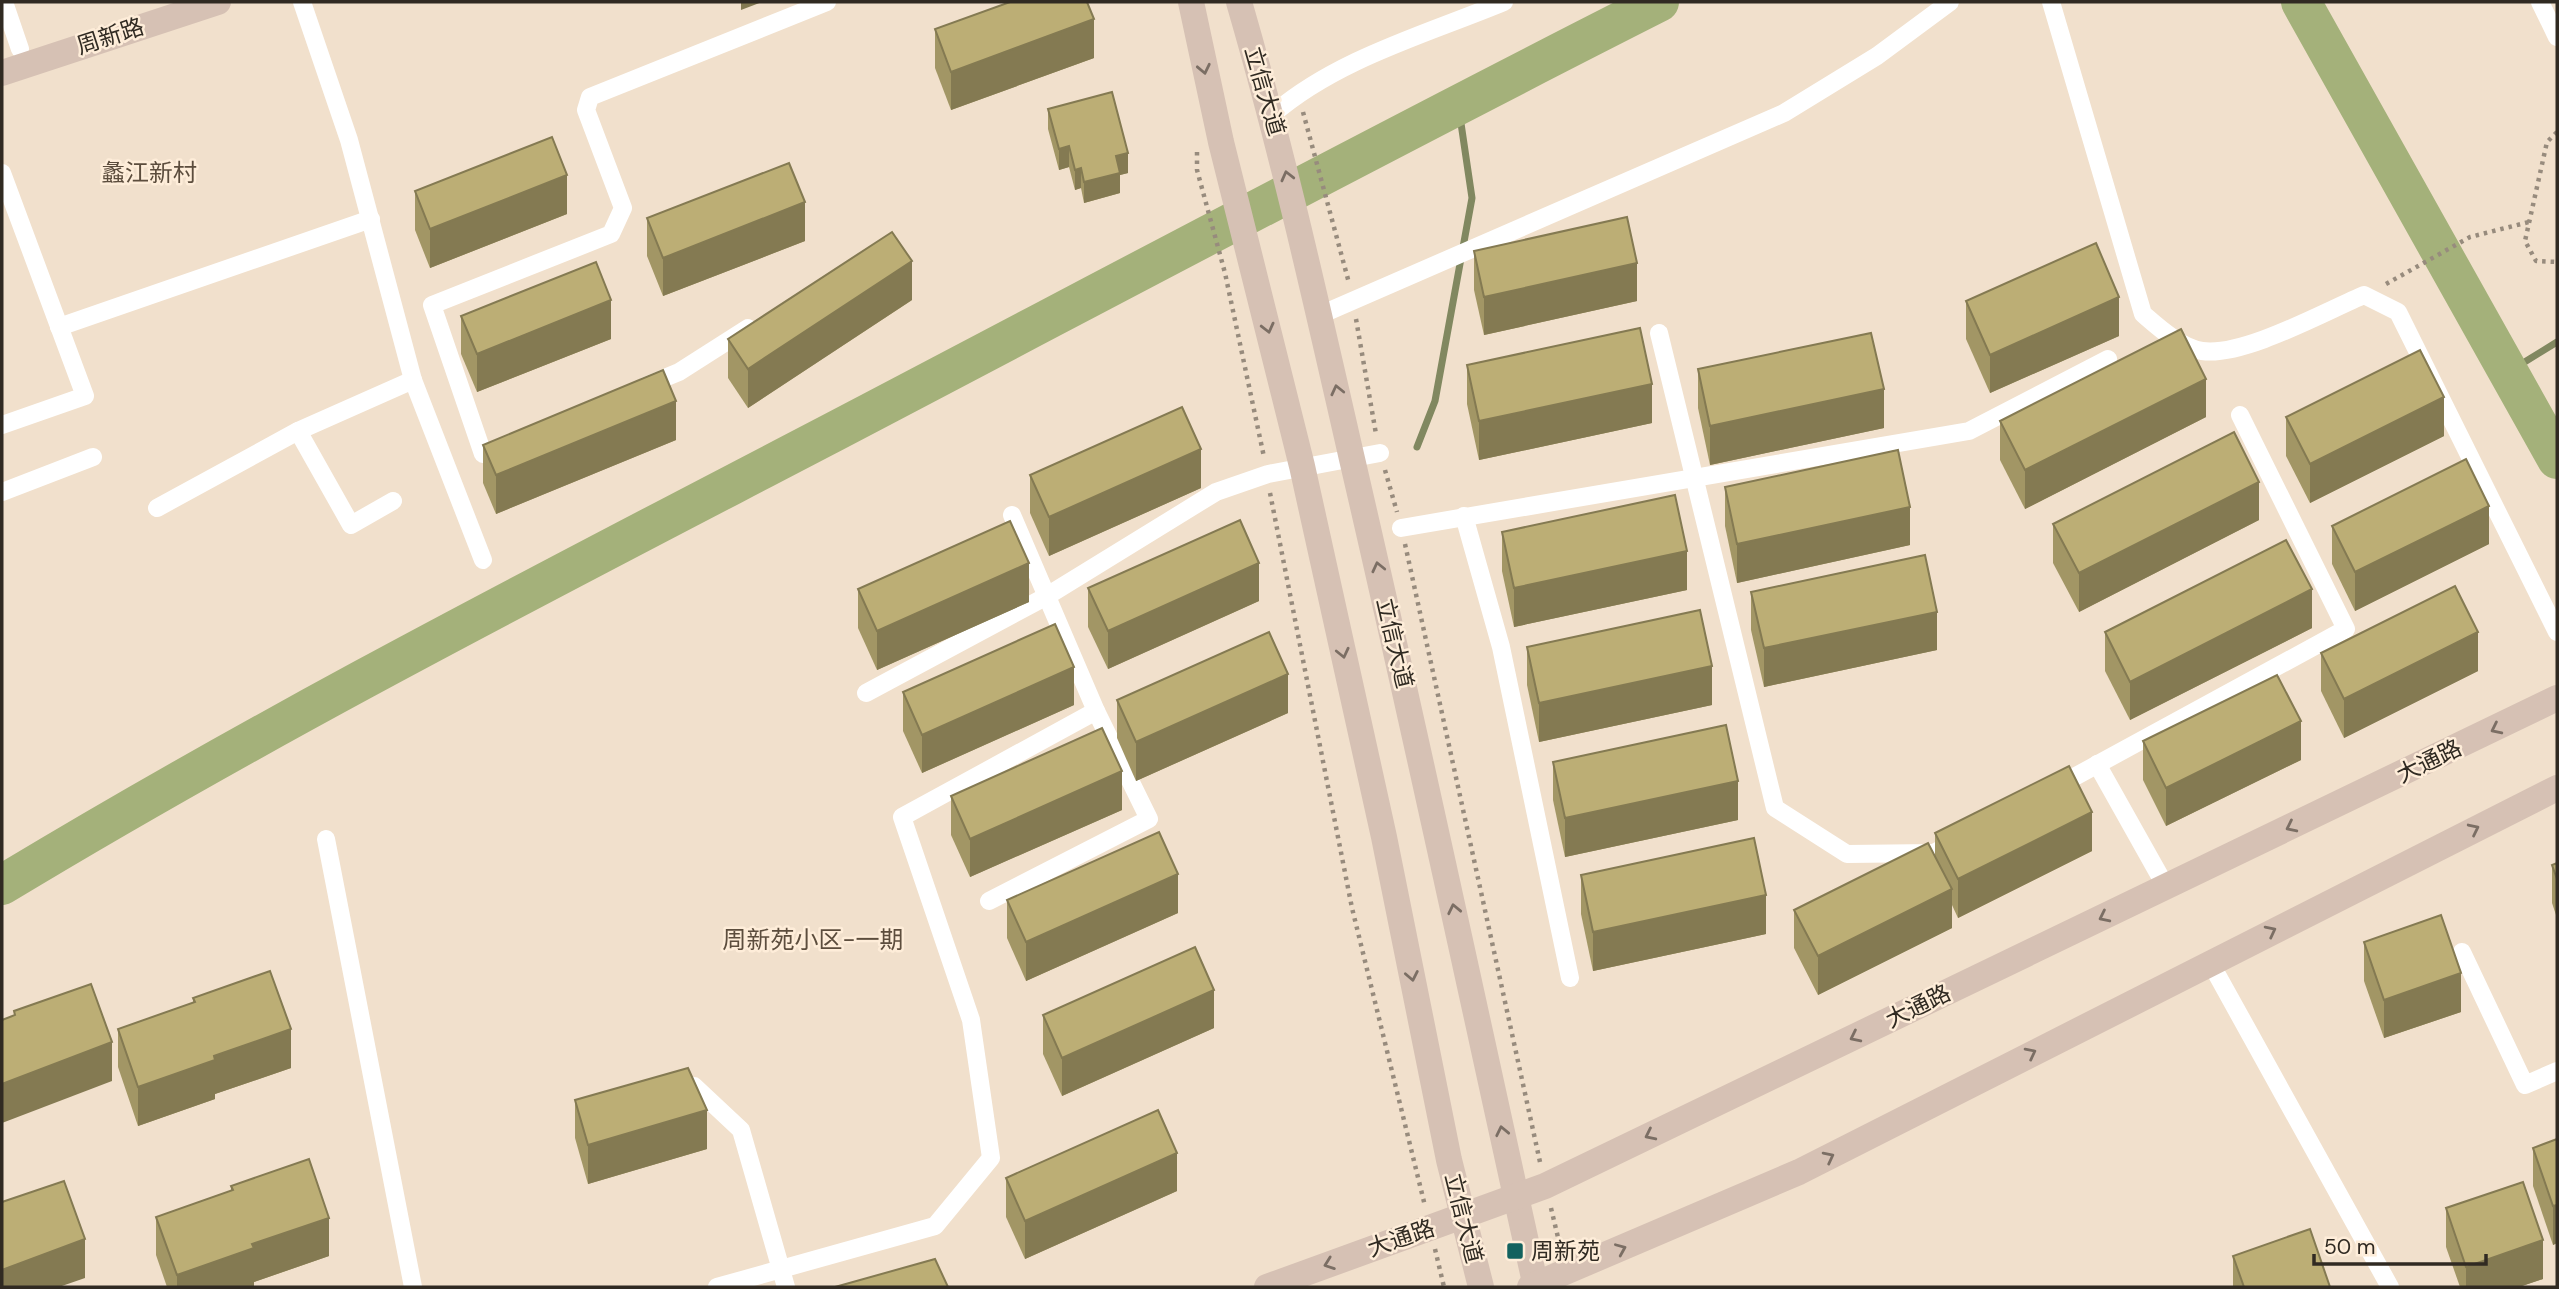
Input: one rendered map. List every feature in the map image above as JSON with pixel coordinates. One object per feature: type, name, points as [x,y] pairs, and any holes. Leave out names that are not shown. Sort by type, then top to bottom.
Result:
[{"type":"street","points":[[4,2],[11,53]]},
{"type":"street","name":"周新路","points":[[11,53],[164,2]]},
{"type":"street","name":"周新路","points":[[2,73],[218,2]]},
{"type":"street","points":[[302,2],[349,140],[413,380],[483,561]]},
{"type":"street","points":[[520,439],[483,454],[432,305],[611,234],[623,208],[586,110],[590,97],[827,2]]},
{"type":"street","name":"立信大道","points":[[1191,2],[1221,142],[1302,466],[1384,837],[1463,1216],[1481,1287]]},
{"type":"street","name":"立信大道","points":[[1239,2],[1272,115],[1302,237],[1414,722],[1534,1287]]},
{"type":"street","points":[[1272,115],[1296,94],[1364,60],[1504,2]]},
{"type":"street","points":[[1320,315],[1784,113],[1877,56],[1950,2]]},
{"type":"street","points":[[2051,2],[2143,314],[2163,332],[2201,351],[2240,348],[2364,295],[2399,312],[2557,632]]},
{"type":"street","points":[[2540,2],[2557,37]]},
{"type":"street","points":[[2,173],[85,396],[2,425]]},
{"type":"street","points":[[59,327],[371,219]]},
{"type":"street","points":[[630,393],[679,372],[768,316]]},
{"type":"street","points":[[1659,333],[1692,477],[1776,808],[1847,854],[1934,853],[1969,834]]},
{"type":"street","points":[[1401,528],[1969,431],[2108,359]]},
{"type":"street","points":[[156,508],[298,431],[413,380]]},
{"type":"street","points":[[2039,796],[2346,629],[2240,415]]},
{"type":"street","points":[[298,431],[351,525],[393,501]]},
{"type":"street","points":[[866,694],[1047,596],[1216,492],[1268,474],[1352,456],[1380,453]]},
{"type":"street","points":[[2,492],[93,457]]},
{"type":"street","points":[[989,901],[1149,819],[1096,711],[1012,514]]},
{"type":"street","points":[[1464,516],[1501,647],[1570,978]]},
{"type":"street","name":"大通路","points":[[1267,1287],[1545,1186],[2557,698]]},
{"type":"street","points":[[717,1287],[935,1226],[991,1158],[971,1020],[902,817],[1096,711]]},
{"type":"street","points":[[2097,764],[2166,887]]},
{"type":"street","points":[[1534,1287],[1799,1172],[2557,788]]},
{"type":"street","points":[[326,839],[413,1287]]},
{"type":"street","points":[[2462,952],[2525,1086],[2557,1070]]},
{"type":"street","points":[[2210,962],[2390,1287]]},
{"type":"street","points":[[657,1096],[694,1086],[741,1130],[786,1287]]},
{"type":"path","name":"立信大道","points":[[1308,124],[1353,302],[1380,453],[1401,528],[1566,1272]]},
{"type":"path","points":[[2557,132],[2547,142],[2525,241],[2536,261],[2557,262]]},
{"type":"path","name":"立信大道","points":[[1197,170],[1224,273],[1268,474],[1275,525],[1352,908],[1444,1287]]},
{"type":"path","points":[[2398,278],[2470,237],[2529,222]]},
{"type":"building","points":[[1010,2],[1087,2],[1094,19],[951,72],[935,29]]},
{"type":"building","points":[[1112,92],[1128,153],[1116,156],[1120,173],[1084,182],[1081,168],[1075,170],[1069,146],[1059,149],[1048,109]]},
{"type":"building","points":[[552,137],[567,175],[430,229],[415,191]]},
{"type":"building","points":[[789,163],[805,202],[663,258],[647,218]]},
{"type":"building","points":[[1627,217],[1637,263],[1484,297],[1474,251]]},
{"type":"building","points":[[892,232],[912,261],[748,369],[728,339]]},
{"type":"building","points":[[2096,243],[2119,297],[1990,355],[1966,301]]},
{"type":"building","points":[[596,262],[611,300],[477,354],[461,316]]},
{"type":"building","points":[[1640,328],[1652,384],[1479,421],[1467,365]]},
{"type":"building","points":[[2181,329],[2206,379],[2025,470],[2000,421]]},
{"type":"building","points":[[1871,333],[1884,389],[1710,426],[1698,369]]},
{"type":"building","points":[[2420,350],[2444,397],[2310,464],[2286,417]]},
{"type":"building","points":[[663,370],[676,401],[496,475],[483,445]]},
{"type":"building","points":[[1182,407],[1201,449],[1049,517],[1030,475]]},
{"type":"building","points":[[2234,432],[2259,482],[2079,573],[2053,524]]},
{"type":"building","points":[[1898,450],[1910,507],[1737,544],[1725,487]]},
{"type":"building","points":[[2466,459],[2489,506],[2355,572],[2332,526]]},
{"type":"building","points":[[1675,495],[1687,551],[1514,588],[1502,532]]},
{"type":"building","points":[[1240,520],[1259,563],[1108,631],[1088,588]]},
{"type":"building","points":[[1010,521],[1029,563],[877,631],[858,589]]},
{"type":"building","points":[[2286,540],[2312,589],[2130,682],[2105,632]]},
{"type":"building","points":[[1925,555],[1937,612],[1764,648],[1751,592]]},
{"type":"building","points":[[2455,586],[2478,632],[2344,699],[2321,653]]},
{"type":"building","points":[[1700,610],[1712,666],[1539,703],[1527,647]]},
{"type":"building","points":[[1055,624],[1074,667],[922,735],[903,692]]},
{"type":"building","points":[[1269,632],[1288,674],[1136,742],[1117,700]]},
{"type":"building","points":[[2277,675],[2301,721],[2166,788],[2143,741]]},
{"type":"building","points":[[1726,725],[1738,781],[1565,818],[1553,762]]},
{"type":"building","points":[[1102,728],[1122,771],[970,839],[951,796]]},
{"type":"building","points":[[2069,766],[2092,812],[1958,879],[1935,833]]},
{"type":"building","points":[[1159,832],[1178,874],[1026,942],[1007,900]]},
{"type":"building","points":[[1754,838],[1766,895],[1593,932],[1581,875]]},
{"type":"building","points":[[1928,843],[1952,889],[1818,956],[1794,910]]},
{"type":"building","points":[[2557,863],[2557,879],[2552,865]]},
{"type":"building","points":[[2441,915],[2461,973],[2384,1000],[2364,942]]},
{"type":"building","points":[[1195,947],[1214,990],[1062,1058],[1043,1015]]},
{"type":"building","points":[[270,971],[291,1029],[138,1087],[118,1029],[195,1002],[193,998]]},
{"type":"building","points":[[91,984],[112,1042],[2,1084],[2,1020],[15,1015],[14,1011]]},
{"type":"building","points":[[688,1068],[707,1110],[588,1145],[575,1100]]},
{"type":"building","points":[[1158,1110],[1177,1153],[1025,1221],[1006,1178]]},
{"type":"building","points":[[2557,1139],[2557,1205],[2553,1206],[2533,1148]]},
{"type":"building","points":[[309,1159],[329,1218],[252,1244],[254,1248],[177,1275],[156,1217],[233,1190],[231,1186]]},
{"type":"building","points":[[64,1181],[85,1239],[2,1270],[2,1202]]},
{"type":"building","points":[[2523,1182],[2543,1240],[2466,1267],[2446,1208]]},
{"type":"building","points":[[2310,1229],[2330,1287],[2244,1287],[2233,1256]]},
{"type":"building","points":[[935,1259],[948,1287],[835,1287]]},
{"type":"waterway","points":[[2,885],[204,767],[408,655],[1344,164],[1659,2]]},
{"type":"waterway","points":[[2301,2],[2557,459]]},
{"type":"waterway","points":[[1417,447],[1435,401],[1472,198],[1458,103]]},
{"type":"waterway","points":[[2510,371],[2557,342]]},
{"type":"place","name":"周新苑","points":[[1515,1251]]},
{"type":"district","name":"蠡江新村","points":[[149,172]]},
{"type":"district","name":"周新苑小区-一期","points":[[813,939]]}]
